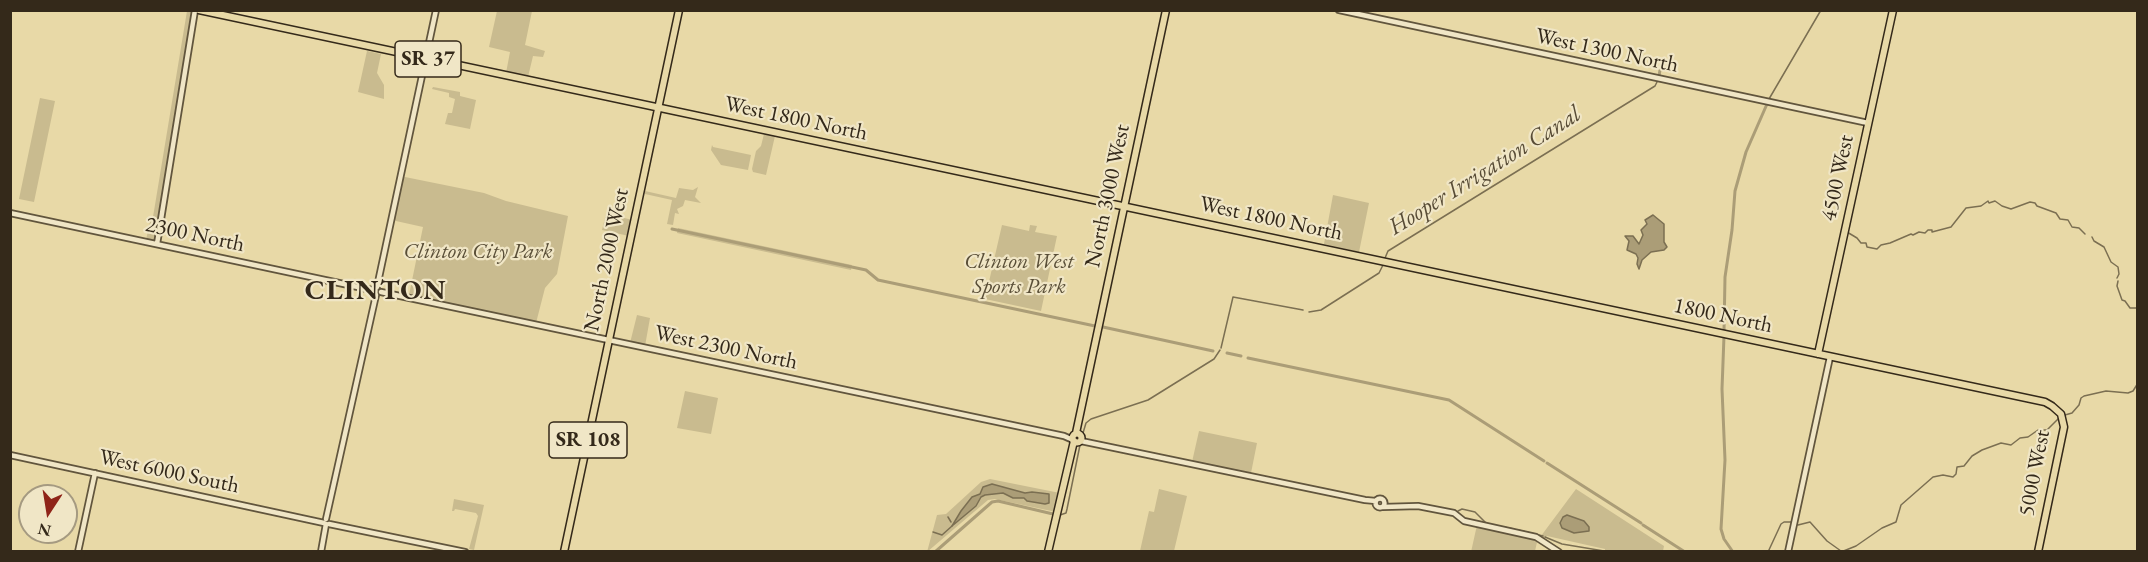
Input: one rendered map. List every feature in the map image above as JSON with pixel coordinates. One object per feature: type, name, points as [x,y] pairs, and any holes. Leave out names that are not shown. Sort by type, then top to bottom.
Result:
[{"type":"main road","name":"West 1800 North","points":[[197,10],[1384,262]]},
{"type":"main road","name":"North 2000 West","points":[[564,552],[679,10]]},
{"type":"main road","name":"North 3000 West","points":[[1048,552],[1077,438],[1166,10]]},
{"type":"main road","name":"4500 West","points":[[1818,354],[1893,10]]},
{"type":"main road","name":"1800 North","points":[[1384,262],[2045,402],[2052,406]]},
{"type":"main road","name":"5000 West","points":[[2038,552],[2064,432],[2061,414],[2052,406]]},
{"type":"street","points":[[157,244],[197,10]]},
{"type":"street","points":[[321,552],[436,10]]},
{"type":"street","name":"West 1300 North","points":[[1339,10],[1868,123]]},
{"type":"street","name":"2300 North","points":[[10,213],[377,291]]},
{"type":"street","name":"West 2300 North","points":[[377,291],[1365,500],[1376,503],[1379,508],[1384,504],[1426,507],[1454,513],[1464,521],[1541,538],[1559,552]]},
{"type":"street","points":[[1788,552],[1830,357]]},
{"type":"street","name":"West 6000 South","points":[[10,455],[465,552]]},
{"type":"street","points":[[78,552],[95,473]]},
{"type":"green space","points":[[187,11],[191,12],[192,19],[155,241],[146,240],[151,217],[153,217]]},
{"type":"green space","points":[[497,11],[532,11],[525,45],[545,51],[543,57],[533,56],[528,77],[506,73],[510,52],[489,47]]},
{"type":"green space","points":[[367,51],[381,54],[377,73],[384,85],[384,99],[358,92]]},
{"type":"green space","points":[[433,87],[460,92],[460,96],[476,100],[470,129],[445,124],[448,113],[452,113],[455,99],[449,97],[449,93],[432,89]]},
{"type":"green space","points":[[40,98],[55,101],[34,202],[19,199]]},
{"type":"green space","points":[[764,134],[775,136],[766,175],[753,172],[752,169],[756,151],[761,146]]},
{"type":"green space","points":[[712,145],[751,155],[748,170],[721,165],[711,150]]},
{"type":"green space","name":"Clinton City Park","points":[[405,177],[484,193],[506,201],[568,216],[557,274],[545,288],[536,323],[409,295],[423,227],[394,219]]},
{"type":"green space","points":[[698,187],[695,197],[701,203],[685,200],[683,206],[677,209],[679,214],[675,213],[673,225],[667,224],[672,200],[645,194],[645,191],[676,198],[679,188],[693,190]]},
{"type":"green space","points":[[1333,195],[1369,203],[1359,252],[1324,244]]},
{"type":"green space","points":[[606,214],[633,220],[629,236],[602,230]]},
{"type":"green space","name":"Clinton West Sports Park","points":[[1002,225],[1029,231],[1030,225],[1037,226],[1035,232],[1057,236],[1041,311],[985,299]]},
{"type":"green space","points":[[678,228],[852,265],[851,270],[677,233]]},
{"type":"green space","points":[[637,315],[650,318],[645,346],[630,343]]},
{"type":"green space","points":[[685,391],[718,398],[711,434],[677,428]]},
{"type":"green space","points":[[1199,431],[1257,443],[1251,473],[1192,462]]},
{"type":"green space","points":[[990,479],[1060,493],[1056,512],[995,499],[988,500],[927,552],[937,515],[946,514],[981,482]]},
{"type":"green space","points":[[1159,489],[1187,496],[1174,551],[1140,551],[1149,511],[1154,512]]},
{"type":"green space","points":[[1576,489],[1664,546],[1663,551],[1605,551],[1605,549],[1547,536],[1543,540],[1538,538],[1535,551],[1471,552],[1477,525],[1541,536]]},
{"type":"green space","points":[[454,499],[484,505],[474,550],[469,549],[478,516],[476,513],[455,509],[452,511]]},
{"type":"shaded area","points":[[1653,215],[1664,224],[1664,242],[1667,247],[1664,250],[1651,252],[1642,260],[1639,269],[1636,254],[1627,250],[1629,241],[1625,236],[1633,236],[1639,244],[1643,235],[1641,230],[1647,224],[1645,220]]},
{"type":"shaded area","points":[[992,484],[1025,493],[1049,494],[1049,503],[1013,498],[1003,493],[985,495],[981,497],[976,506],[952,526],[972,497],[980,494],[983,487]]},
{"type":"shaded area","points":[[1567,515],[1584,521],[1589,531],[1574,533],[1562,528],[1560,523]]},
{"type":"waterway","name":"Hooper Irrigation Canal","points":[[1769,99],[1821,10]]},
{"type":"waterway","name":"Hooper Irrigation Canal","points":[[1659,76],[1660,70]]},
{"type":"waterway","name":"Hooper Irrigation Canal","points":[[1385,258],[1388,251],[1655,86],[1657,82]]},
{"type":"waterway","name":"Hooper Irrigation Canal","points":[[1724,331],[1725,277],[1735,191],[1746,152],[1767,104]]},
{"type":"waterway","points":[[1847,232],[1861,243],[1866,243],[1867,247],[1877,249],[1881,245],[1911,234],[1951,227],[1966,208],[1995,201],[2011,209],[2030,202],[2035,203],[2037,206],[2056,213],[2060,219],[2068,220],[2072,227],[2079,228],[2085,234]]},
{"type":"waterway","points":[[672,229],[866,270],[878,280],[1095,326]]},
{"type":"waterway","points":[[2092,237],[2104,247],[2111,262],[2118,267],[2117,278]]},
{"type":"waterway","name":"Hooper Irrigation Canal","points":[[1309,312],[1321,310],[1379,273],[1384,263]]},
{"type":"waterway","points":[[2118,281],[2117,286],[2122,300],[2130,308],[2138,308]]},
{"type":"waterway","name":"Hooper Irrigation Canal","points":[[1221,348],[1233,297],[1303,310]]},
{"type":"waterway","points":[[1103,327],[1213,351]]},
{"type":"waterway","name":"Hooper Irrigation Canal","points":[[1724,336],[1722,389],[1725,460],[1721,529],[1724,539],[1733,552]]},
{"type":"waterway","name":"Hooper Irrigation Canal","points":[[1083,433],[1086,423],[1091,419],[1148,400],[1214,359],[1220,350]]},
{"type":"waterway","points":[[1227,353],[1241,356]]},
{"type":"waterway","points":[[1248,358],[1449,400],[1544,461]]},
{"type":"waterway","points":[[2065,415],[2072,413],[2084,396],[2106,391],[2128,393],[2133,391],[2138,383]]},
{"type":"waterway","points":[[1841,552],[1856,546],[1882,528],[1896,522],[1901,505],[1933,477],[1943,475],[1953,477],[1957,467],[1964,466],[1972,456],[1982,450],[2001,443],[2011,445],[2038,430],[2047,430],[2059,418]]},
{"type":"waterway","name":"Hooper Irrigation Canal","points":[[1060,515],[1066,513],[1080,445]]},
{"type":"waterway","points":[[1547,463],[1641,523]]},
{"type":"waterway","name":"Hooper Irrigation Canal","points":[[935,552],[992,502],[998,501],[1053,514]]},
{"type":"waterway","points":[[1458,511],[1462,509],[1475,512],[1487,524],[1514,529]]},
{"type":"waterway","points":[[948,517],[951,522]]},
{"type":"waterway","points":[[1768,552],[1781,524],[1791,522]]},
{"type":"waterway","points":[[1798,525],[1810,522],[1827,541],[1841,551]]},
{"type":"waterway","points":[[1643,525],[1685,552]]},
{"type":"waterway","points":[[933,532],[942,535],[952,526]]},
{"type":"waterway","points":[[1518,530],[1543,536]]},
{"type":"waterway","points":[[1545,537],[1562,544],[1604,551]]},
{"type":"district","name":"CLINTON","points":[[376,291]]}]
